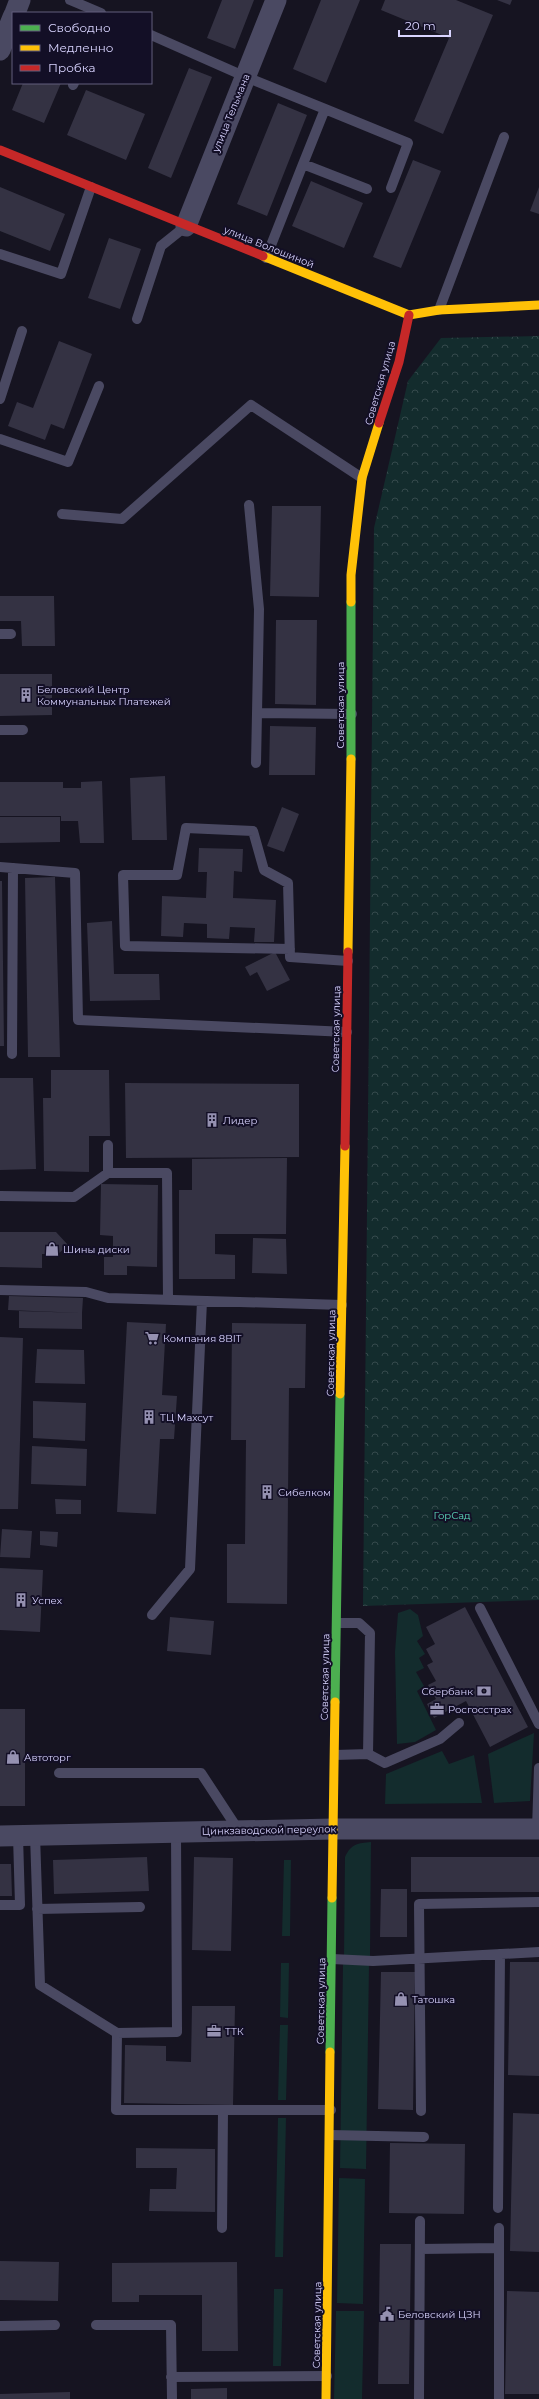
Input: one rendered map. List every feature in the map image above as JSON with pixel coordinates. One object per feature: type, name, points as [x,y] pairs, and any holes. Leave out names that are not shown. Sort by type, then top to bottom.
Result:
[{"type":"street","points":[[15,12],[20,0]]},
{"type":"street","name":"улица Тельмана","points":[[186,226],[276,0]]},
{"type":"street","points":[[0,50],[12,20]]},
{"type":"street","name":"улица Волошиной","points":[[0,150],[409,315]]},
{"type":"street","points":[[409,315],[439,310],[539,305]]},
{"type":"street","name":"Советская улица","points":[[326,2399],[331,2110],[333,1829],[352,714],[351,575],[362,478],[399,362],[409,315]]},
{"type":"street","name":"Цинкзаводской переулок","points":[[18,1836],[333,1829],[538,1829]]},
{"type":"lane","points":[[70,0],[99,12]]},
{"type":"lane","points":[[152,35],[246,77],[408,143],[391,188]]},
{"type":"lane","points":[[266,258],[325,109]]},
{"type":"lane","points":[[439,310],[504,137]]},
{"type":"lane","points":[[303,164],[367,189]]},
{"type":"lane","points":[[0,254],[61,274],[91,187]]},
{"type":"lane","points":[[136,319],[161,246],[186,226]]},
{"type":"lane","points":[[0,399],[22,331]]},
{"type":"lane","points":[[0,439],[68,462],[99,386]]},
{"type":"lane","points":[[62,514],[122,519],[251,405],[362,478]]},
{"type":"lane","points":[[249,505],[259,609],[256,763]]},
{"type":"lane","points":[[0,634],[11,634]]},
{"type":"lane","points":[[257,713],[352,714]]},
{"type":"lane","points":[[0,730],[23,730]]},
{"type":"lane","points":[[290,949],[125,946],[123,875],[177,875],[186,828],[253,831],[264,870],[288,883],[290,949],[290,957],[348,961]]},
{"type":"lane","points":[[0,867],[75,873],[78,1020],[347,1032]]},
{"type":"lane","points":[[12,1054],[13,868]]},
{"type":"lane","points":[[108,1145],[108,1173]]},
{"type":"lane","points":[[0,1196],[74,1197],[108,1173],[167,1173],[168,1300]]},
{"type":"lane","points":[[0,1290],[86,1292],[108,1298],[342,1305]]},
{"type":"lane","points":[[152,1615],[190,1570],[202,1301]]},
{"type":"lane","points":[[480,1608],[539,1724]]},
{"type":"lane","points":[[337,1623],[359,1624],[370,1632],[368,1754]]},
{"type":"lane","points":[[335,1755],[368,1754],[385,1763],[440,1739],[459,1722]]},
{"type":"lane","points":[[538,1829],[539,1768]]},
{"type":"lane","points":[[59,1773],[202,1773],[239,1831]]},
{"type":"lane","points":[[18,1836],[37,1909],[40,1985],[117,2033],[177,2032],[176,1832]]},
{"type":"lane","points":[[0,1905],[20,1905],[18,1836]]},
{"type":"lane","points":[[421,2111],[419,1904],[539,1902]]},
{"type":"lane","points":[[37,1909],[140,1907]]},
{"type":"lane","points":[[332,1959],[373,1961],[539,1952]]},
{"type":"lane","points":[[498,2208],[500,1954]]},
{"type":"lane","points":[[117,2033],[116,2110],[331,2110]]},
{"type":"lane","points":[[222,2228],[223,2110]]},
{"type":"lane","points":[[330,2135],[424,2136]]},
{"type":"lane","points":[[419,2399],[420,2221]]},
{"type":"lane","points":[[498,2399],[499,2228]]},
{"type":"lane","points":[[420,2249],[499,2248]]},
{"type":"lane","points":[[0,2326],[55,2325]]},
{"type":"lane","points":[[96,2325],[171,2325],[172,2399]]},
{"type":"lane","points":[[172,2377],[327,2376]]},
{"type":"green space","name":"ГорСад","points":[[539,336],[539,1600],[363,1606],[374,528],[408,381],[441,338]]},
{"type":"green space","points":[[410,1609],[418,1615],[423,1636],[417,1641],[425,1654],[419,1658],[424,1668],[416,1672],[424,1686],[417,1691],[436,1730],[415,1742],[397,1744],[395,1652],[398,1613]]},
{"type":"green space","points":[[534,1733],[530,1801],[494,1803],[488,1754]]},
{"type":"green space","points":[[442,1751],[449,1764],[474,1755],[482,1803],[385,1804],[386,1774]]},
{"type":"green space","points":[[371,1842],[370,1957],[344,1956],[345,1857],[350,1849],[355,1845]]},
{"type":"green space","points":[[284,1860],[291,1860],[290,1936],[282,1936]]},
{"type":"green space","points":[[281,1963],[289,1963],[288,2018],[280,2017]]},
{"type":"green space","points":[[343,1964],[369,1965],[366,2169],[340,2168]]},
{"type":"green space","points":[[280,2025],[288,2025],[286,2100],[278,2100]]},
{"type":"green space","points":[[278,2118],[286,2118],[283,2257],[275,2257]]},
{"type":"green space","points":[[339,2178],[365,2179],[363,2304],[337,2303]]},
{"type":"green space","points":[[274,2289],[283,2289],[281,2366],[273,2366]]},
{"type":"green space","points":[[336,2311],[364,2311],[362,2399],[334,2399]]},
{"type":"building","points":[[222,0],[254,0],[235,49],[207,38]]},
{"type":"building","points":[[321,0],[360,0],[326,83],[293,69]]},
{"type":"building","points":[[385,0],[456,0],[493,15],[443,134],[414,121],[449,38],[381,10]]},
{"type":"building","points":[[497,0],[512,0],[510,5]]},
{"type":"building","points":[[189,68],[212,77],[171,178],[148,168]]},
{"type":"building","points":[[23,84],[61,84],[44,123],[12,110]]},
{"type":"building","points":[[86,90],[145,114],[126,160],[67,135]]},
{"type":"building","points":[[278,103],[307,115],[267,216],[237,204]]},
{"type":"building","points":[[413,160],[441,171],[401,268],[373,257]]},
{"type":"building","points":[[311,181],[363,203],[344,248],[292,226]]},
{"type":"building","points":[[0,187],[65,214],[50,251],[0,231]]},
{"type":"building","points":[[539,187],[539,214],[530,211]]},
{"type":"building","points":[[109,238],[141,249],[120,309],[88,298]]},
{"type":"building","points":[[59,341],[92,354],[64,429],[51,424],[45,440],[8,426],[17,402],[33,408]]},
{"type":"building","points":[[272,506],[321,506],[319,597],[270,596]]},
{"type":"building","points":[[0,596],[54,596],[55,646],[22,646],[21,621],[0,621]]},
{"type":"building","points":[[276,620],[317,620],[316,705],[275,704]]},
{"type":"building","name":"Беловский Центр Коммунальных Платежей","points":[[0,674],[52,674],[52,715],[0,716]]},
{"type":"building","points":[[270,726],[316,727],[315,775],[269,775]]},
{"type":"building","points":[[165,776],[167,840],[132,840],[130,778]]},
{"type":"building","points":[[102,781],[104,843],[80,843],[78,821],[61,821],[61,816],[0,816],[0,782],[63,782],[63,788],[81,788],[81,782]]},
{"type":"building","points":[[282,807],[299,814],[284,852],[267,846]]},
{"type":"building","points":[[0,817],[60,817],[60,842],[0,843]]},
{"type":"building","points":[[199,848],[243,849],[242,872],[234,871],[233,898],[276,900],[274,942],[254,942],[255,928],[230,927],[229,939],[207,938],[207,924],[184,923],[183,937],[161,936],[162,896],[206,898],[207,872],[198,872]]},
{"type":"building","points":[[55,877],[60,1057],[28,1057],[25,878]]},
{"type":"building","points":[[0,881],[2,881],[4,1046],[0,1046]]},
{"type":"building","points":[[112,921],[114,974],[159,974],[160,1000],[90,1001],[87,923]]},
{"type":"building","points":[[275,952],[290,980],[267,991],[257,972],[250,976],[245,967]]},
{"type":"building","points":[[51,1070],[109,1070],[110,1136],[89,1136],[89,1172],[44,1171],[43,1098],[51,1098]]},
{"type":"building","points":[[0,1078],[33,1078],[36,1169],[0,1170]]},
{"type":"building","name":"Лидер","points":[[125,1083],[299,1084],[299,1157],[126,1158]]},
{"type":"building","points":[[287,1158],[286,1234],[215,1234],[215,1254],[235,1255],[235,1279],[179,1279],[179,1190],[192,1190],[192,1159]]},
{"type":"building","points":[[101,1184],[158,1185],[157,1267],[127,1266],[127,1275],[104,1275],[104,1257],[113,1257],[113,1236],[100,1235]]},
{"type":"building","points":[[0,1232],[56,1232],[68,1245],[58,1254],[42,1254],[42,1268],[0,1267]]},
{"type":"building","points":[[253,1238],[286,1239],[287,1274],[252,1273]]},
{"type":"building","points":[[9,1296],[83,1298],[82,1313],[8,1310]]},
{"type":"building","points":[[19,1311],[82,1313],[82,1329],[19,1328]]},
{"type":"building","name":"ТЦ Махсут","points":[[127,1322],[166,1324],[162,1395],[177,1396],[174,1439],[160,1439],[156,1514],[117,1512]]},
{"type":"building","name":"Сибелком","points":[[232,1323],[306,1324],[305,1388],[289,1388],[287,1604],[227,1603],[227,1544],[245,1544],[246,1440],[231,1440]]},
{"type":"building","points":[[0,1337],[23,1338],[18,1509],[0,1509]]},
{"type":"building","points":[[37,1349],[84,1350],[85,1384],[35,1383]]},
{"type":"building","points":[[33,1401],[86,1403],[85,1441],[33,1438]]},
{"type":"building","points":[[32,1446],[87,1449],[86,1486],[31,1484]]},
{"type":"building","points":[[55,1499],[81,1500],[81,1514],[56,1514]]},
{"type":"building","points":[[2,1529],[32,1531],[30,1558],[0,1557]]},
{"type":"building","points":[[40,1531],[58,1532],[57,1547],[40,1545]]},
{"type":"building","name":"Успех","points":[[0,1568],[43,1570],[40,1632],[0,1630]]},
{"type":"building","points":[[465,1607],[528,1727],[490,1747],[466,1701],[434,1718],[427,1704],[436,1699],[428,1685],[436,1681],[427,1665],[433,1662],[426,1649],[435,1644],[426,1627]]},
{"type":"building","points":[[170,1617],[214,1621],[211,1655],[167,1651]]},
{"type":"building","name":"Автоторг","points":[[0,1709],[25,1709],[25,1806],[0,1806]]},
{"type":"building","points":[[147,1857],[149,1891],[54,1894],[53,1860]]},
{"type":"building","points":[[194,1857],[233,1858],[231,1951],[192,1950]]},
{"type":"building","points":[[411,1857],[539,1857],[539,1892],[411,1892]]},
{"type":"building","points":[[0,1864],[11,1864],[12,1896],[0,1896]]},
{"type":"building","points":[[381,1889],[407,1889],[407,1937],[380,1937]]},
{"type":"building","points":[[510,1962],[539,1962],[539,2076],[508,2075]]},
{"type":"building","points":[[381,1972],[415,1972],[413,2110],[378,2109]]},
{"type":"building","points":[[192,2006],[235,2006],[233,2105],[124,2103],[125,2045],[166,2046],[166,2061],[191,2062]]},
{"type":"building","points":[[513,2113],[539,2114],[539,2252],[510,2251]]},
{"type":"building","points":[[390,2143],[465,2144],[464,2214],[389,2213]]},
{"type":"building","points":[[136,2148],[215,2149],[215,2212],[149,2211],[150,2189],[176,2189],[177,2168],[136,2168]]},
{"type":"building","points":[[380,2244],[411,2244],[409,2384],[378,2384]]},
{"type":"building","points":[[0,2261],[59,2262],[58,2301],[0,2300]]},
{"type":"building","points":[[237,2262],[238,2351],[202,2351],[202,2295],[139,2295],[139,2302],[112,2302],[112,2263]]},
{"type":"building","points":[[507,2291],[539,2292],[539,2394],[505,2394]]},
{"type":"building","points":[[227,2388],[227,2399],[191,2399],[191,2389]]},
{"type":"building","points":[[70,2392],[70,2399],[0,2399],[0,2394]]},
{"type":"traffic: fast","points":[[351,602],[351,759]]},
{"type":"traffic: fast","points":[[335,1702],[340,1394]]},
{"type":"traffic: fast","points":[[330,2052],[332,1898]]},
{"type":"traffic: slow","points":[[263,256],[409,315],[439,310],[539,305]]},
{"type":"traffic: slow","points":[[351,602],[351,575],[362,478],[379,423]]},
{"type":"traffic: slow","points":[[348,952],[351,759]]},
{"type":"traffic: slow","points":[[340,1394],[345,1146]]},
{"type":"traffic: slow","points":[[332,1898],[335,1702]]},
{"type":"traffic: slow","points":[[326,2399],[330,2052]]},
{"type":"traffic: jam","points":[[0,150],[263,256]]},
{"type":"traffic: jam","points":[[379,423],[399,362],[409,315]]},
{"type":"traffic: jam","points":[[345,1146],[348,952]]},
{"type":"place","name":"Беловский Центр Коммунальных Платежей","points":[[26,695]]},
{"type":"place","name":"Лидер","points":[[212,1120]]},
{"type":"place","name":"Шины диски","points":[[52,1249]]},
{"type":"place","name":"Компания 8BIT","points":[[152,1338]]},
{"type":"place","name":"ТЦ Махсут","points":[[149,1417]]},
{"type":"place","name":"Сибелком","points":[[267,1492]]},
{"type":"place","name":"Успех","points":[[21,1600]]},
{"type":"place","name":"Сбербанк","points":[[484,1691]]},
{"type":"place","name":"Росгосстрах","points":[[437,1709]]},
{"type":"place","name":"Автоторг","points":[[13,1757]]},
{"type":"place","name":"Татошка","points":[[401,1999]]},
{"type":"place","name":"ТТК","points":[[214,2031]]},
{"type":"place","name":"Беловский ЦЗН","points":[[387,2314]]}]
